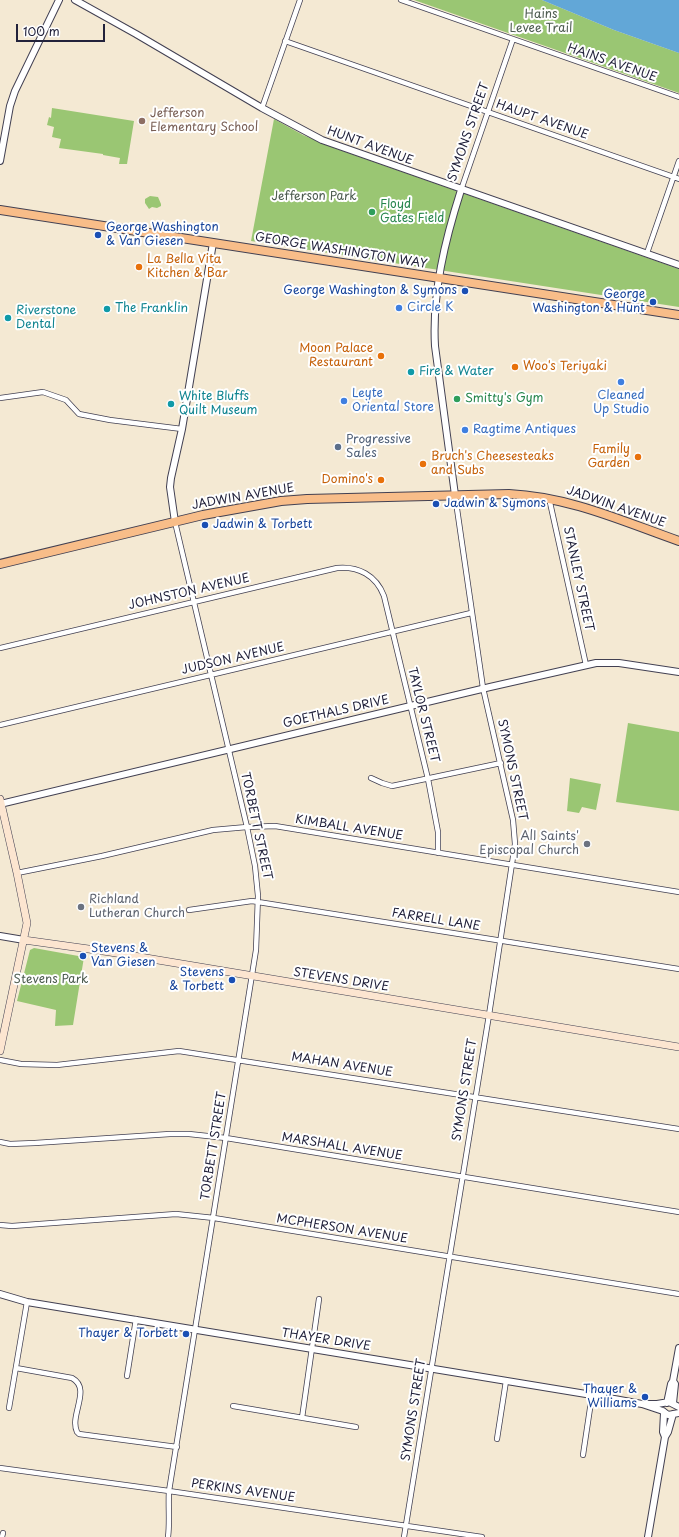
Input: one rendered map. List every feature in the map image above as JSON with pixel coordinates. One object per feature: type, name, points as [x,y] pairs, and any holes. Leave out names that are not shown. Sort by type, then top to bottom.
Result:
[{"type":"main road","name":"GEORGE WASHINGTON WAY","points":[[0,210],[679,315]]},
{"type":"main road","name":"JADWIN AVENUE","points":[[0,564],[175,522],[288,500],[509,494],[549,498],[589,509],[679,541]]},
{"type":"main road","points":[[0,802],[18,873],[27,918],[24,940],[0,1051]]},
{"type":"main road","name":"STEVENS DRIVE","points":[[24,940],[110,952],[252,977],[679,1047]]},
{"type":"street","points":[[0,161],[10,106],[15,91],[59,0]]},
{"type":"street","name":"HUNT AVENUE","points":[[75,0],[262,108],[322,140],[461,190],[679,265]]},
{"type":"street","points":[[262,108],[300,0]]},
{"type":"street","name":"HAINS AVENUE","points":[[402,0],[679,97]]},
{"type":"street","name":"SYMONS STREET","points":[[404,1537],[489,1015],[515,844],[513,820],[483,688],[471,613],[435,346],[435,313],[439,278],[449,228],[513,39]]},
{"type":"street","name":"HAUPT AVENUE","points":[[285,41],[679,179]]},
{"type":"street","points":[[647,253],[679,162]]},
{"type":"street","name":"TORBETT STREET","points":[[168,1537],[168,1503],[252,977],[256,950],[258,902],[255,866],[247,827],[210,675],[195,601],[175,522],[171,494],[171,478],[182,429],[213,243]]},
{"type":"street","points":[[0,398],[43,392],[66,400],[79,414],[110,420],[182,429]]},
{"type":"street","name":"STANLEY STREET","points":[[549,498],[586,665]]},
{"type":"street","name":"JOHNSTON AVENUE","points":[[0,648],[195,601],[342,568],[353,568],[363,572],[378,585]]},
{"type":"street","name":"TAYLOR STREET","points":[[378,585],[384,596],[428,779],[438,832],[438,853]]},
{"type":"street","name":"JUDSON AVENUE","points":[[0,725],[471,613]]},
{"type":"street","name":"GOETHALS DRIVE","points":[[0,802],[586,665],[612,662],[679,672]]},
{"type":"street","points":[[371,778],[392,786],[501,763]]},
{"type":"street","name":"KIMBALL AVENUE","points":[[18,873],[102,856],[213,830],[275,826],[679,892]]},
{"type":"street","name":"FARRELL LANE","points":[[189,910],[252,901],[679,969]]},
{"type":"street","name":"STEVENS DRIVE","points":[[0,936],[24,940]]},
{"type":"street","name":"MAHAN AVENUE","points":[[0,1060],[21,1064],[57,1065],[179,1051],[239,1059],[679,1129]]},
{"type":"street","name":"MARSHALL AVENUE","points":[[0,1142],[10,1144],[35,1144],[170,1134],[189,1134],[226,1138],[679,1212]]},
{"type":"street","name":"MCPHERSON AVENUE","points":[[0,1225],[12,1226],[176,1214],[214,1218],[679,1294]]},
{"type":"street","name":"THAYER DRIVE","points":[[0,1294],[27,1302],[592,1395],[642,1404],[664,1412],[668,1415],[675,1413]]},
{"type":"street","name":"THAYER DRIVE","points":[[0,1298],[7,1297]]},
{"type":"street","points":[[302,1418],[319,1299]]},
{"type":"street","points":[[9,1408],[27,1302]]},
{"type":"street","points":[[127,1376],[136,1319]]},
{"type":"street","points":[[648,1537],[665,1437],[675,1413],[672,1405],[671,1384],[674,1381],[679,1348]]},
{"type":"street","points":[[16,1368],[72,1378],[77,1381],[80,1385],[81,1392],[75,1425],[79,1434],[177,1447]]},
{"type":"street","points":[[497,1439],[506,1381]]},
{"type":"street","points":[[583,1455],[592,1395]]},
{"type":"street","name":"THAYER DRIVE","points":[[642,1404],[672,1405]]},
{"type":"street","points":[[665,1437],[663,1432],[663,1407],[672,1405]]},
{"type":"street","points":[[233,1406],[356,1427]]},
{"type":"street","name":"PERKINS AVENUE","points":[[0,1468],[170,1491],[482,1537]]},
{"type":"green space","name":"Hains Levee Trail","points":[[414,0],[542,0],[614,30],[679,53],[679,93]]},
{"type":"green space","points":[[52,108],[134,121],[127,164],[119,164],[120,158],[103,154],[59,148],[61,139],[52,137],[54,127],[47,125],[49,117],[51,118]]},
{"type":"green space","name":"Jefferson Park","points":[[274,119],[303,135],[334,148],[679,269],[679,307],[251,241]]},
{"type":"green space","points":[[150,196],[158,197],[161,206],[157,208],[152,207],[149,209],[145,203],[145,199]]},
{"type":"green space","points":[[628,723],[679,732],[679,811],[616,802]]},
{"type":"green space","points":[[570,778],[601,784],[596,810],[582,807],[579,813],[567,811]]},
{"type":"green space","name":"Stevens Park","points":[[34,948],[84,957],[73,1025],[55,1026],[56,1010],[17,1001],[30,950]]},
{"type":"water","points":[[542,0],[679,0],[679,53],[614,30]]},
{"type":"place","name":"Jefferson Elementary School","points":[[142,121]]},
{"type":"place","name":"Floyd Gates Field","points":[[372,212]]},
{"type":"place","name":"George Washington & Van Giesen","points":[[98,235]]},
{"type":"place","name":"La Bella Vita Kitchen & Bar","points":[[139,267]]},
{"type":"place","name":"George Washington & Symons","points":[[465,291]]},
{"type":"place","name":"George Washington & Hunt","points":[[653,302]]},
{"type":"place","name":"Circle K","points":[[399,308]]},
{"type":"place","name":"The Franklin","points":[[107,309]]},
{"type":"place","name":"Riverstone Dental","points":[[8,318]]},
{"type":"place","name":"Moon Palace Restaurant","points":[[381,356]]},
{"type":"place","name":"Woo's Teriyaki","points":[[515,367]]},
{"type":"place","name":"Fire & Water","points":[[411,372]]},
{"type":"place","name":"Cleaned Up Studio","points":[[621,382]]},
{"type":"place","name":"Smitty's Gym","points":[[457,399]]},
{"type":"place","name":"Leyte Oriental Store","points":[[344,401]]},
{"type":"place","name":"White Bluffs Quilt Museum","points":[[171,404]]},
{"type":"place","name":"Ragtime Antiques","points":[[465,430]]},
{"type":"place","name":"Progressive Sales","points":[[338,447]]},
{"type":"place","name":"Family Garden","points":[[638,457]]},
{"type":"place","name":"Bruch's Cheesesteaks and Subs","points":[[423,464]]},
{"type":"place","name":"Domino's","points":[[381,480]]},
{"type":"place","name":"Jadwin & Symons","points":[[436,504]]},
{"type":"place","name":"Jadwin & Torbett","points":[[205,525]]},
{"type":"place","name":"All Saints' Episcopal Church","points":[[587,844]]},
{"type":"place","name":"Richland Lutheran Church","points":[[81,907]]},
{"type":"place","name":"Stevens & Van Giesen","points":[[83,956]]},
{"type":"place","name":"Stevens & Torbett","points":[[232,980]]},
{"type":"place","name":"Thayer & Torbett","points":[[186,1334]]},
{"type":"place","name":"Thayer & Williams","points":[[645,1397]]}]
